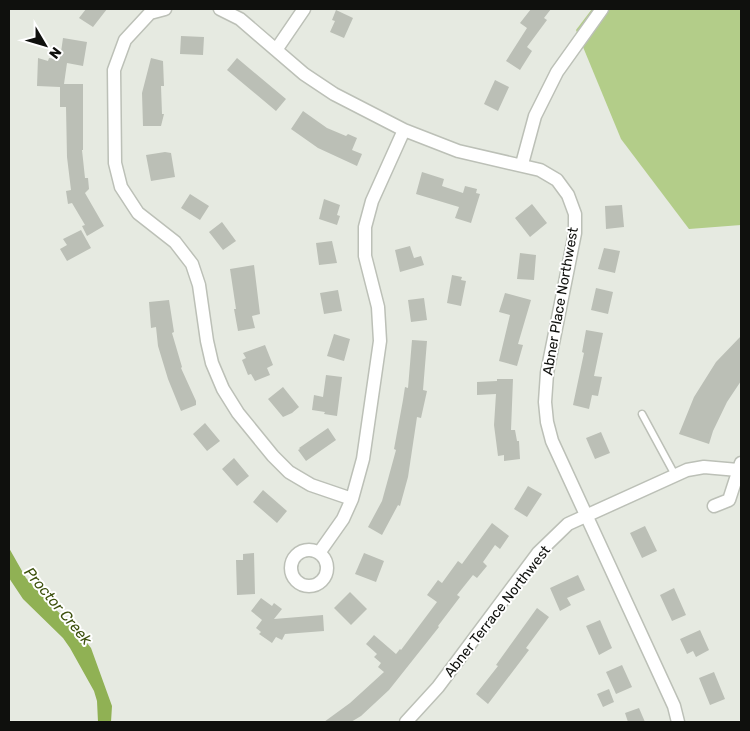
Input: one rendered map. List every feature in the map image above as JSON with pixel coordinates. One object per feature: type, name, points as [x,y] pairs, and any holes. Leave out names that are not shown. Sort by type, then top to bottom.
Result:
[{"type":"street","points":[[165,9],[152,11],[125,40],[114,70],[116,163],[121,187],[138,213],[176,242],[192,264],[199,285],[212,363],[223,389],[238,413],[273,456],[289,472],[311,485],[352,498]]},
{"type":"street","name":"Abner Place Northwest","points":[[220,9],[240,18],[304,74],[334,94],[404,130],[458,151],[522,164],[540,170],[557,180],[568,195],[575,214],[575,234],[547,372],[545,402],[547,422],[552,441],[674,706],[678,722]]},
{"type":"street","points":[[276,50],[304,9]]},
{"type":"street","points":[[522,164],[535,116],[557,72],[602,9]]},
{"type":"street","points":[[318,553],[343,519],[352,498],[363,459],[380,341],[378,307],[365,256],[365,227],[372,201],[404,130]]},
{"type":"street","name":"Abner Terrace Northwest","points":[[406,722],[438,687],[538,553],[568,524],[686,470],[704,467],[739,467]]},
{"type":"street","points":[[714,506],[729,500],[739,467]]},
{"type":"lane","points":[[642,414],[675,475]]},
{"type":"shaded area","points":[[592,9],[741,9],[741,225],[689,229],[621,139],[576,30]]},
{"type":"shaded area","points":[[9,548],[26,578],[76,629],[91,648],[112,706],[111,722],[98,722],[97,701],[94,691],[70,648],[63,638],[23,599],[9,578]]},
{"type":"building","points":[[86,9],[107,9],[93,27],[79,18]]},
{"type":"building","points":[[531,9],[551,9],[544,18],[547,20],[527,47],[532,51],[520,70],[506,61],[527,28],[520,23]]},
{"type":"building","points":[[336,10],[353,18],[344,38],[330,32],[335,21],[332,20]]},
{"type":"building","points":[[181,36],[204,37],[203,55],[180,54]]},
{"type":"building","points":[[63,38],[87,42],[83,66],[67,63],[64,84],[83,84],[82,150],[85,178],[88,178],[89,189],[85,193],[104,226],[87,236],[82,226],[85,225],[72,203],[68,204],[66,191],[71,190],[67,157],[66,107],[60,107],[60,87],[37,86],[38,58],[48,61],[49,58],[56,59],[57,51],[61,52]]},
{"type":"building","points":[[151,58],[163,61],[164,86],[161,86],[162,114],[164,114],[161,126],[143,126],[142,93]]},
{"type":"building","points":[[237,58],[286,99],[276,111],[227,70]]},
{"type":"building","points":[[495,80],[509,87],[498,111],[484,104]]},
{"type":"building","points":[[303,111],[327,128],[346,136],[348,134],[357,138],[352,150],[362,154],[357,166],[318,148],[291,129]]},
{"type":"building","points":[[171,153],[175,177],[151,181],[146,155]]},
{"type":"building","points":[[422,172],[444,179],[442,186],[463,193],[465,186],[477,189],[476,193],[480,194],[471,223],[455,218],[459,207],[416,194]]},
{"type":"building","points":[[190,194],[209,206],[200,220],[181,208]]},
{"type":"building","points":[[324,199],[340,205],[337,215],[340,216],[337,225],[319,219]]},
{"type":"building","points":[[532,204],[547,223],[530,237],[515,218]]},
{"type":"building","points":[[622,205],[624,227],[606,229],[605,206]]},
{"type":"building","points":[[222,222],[236,241],[223,250],[209,232]]},
{"type":"building","points":[[81,230],[91,248],[67,261],[60,249],[67,245],[63,239]]},
{"type":"building","points":[[332,241],[337,263],[319,265],[316,243]]},
{"type":"building","points":[[410,246],[414,258],[421,256],[424,265],[400,272],[395,250]]},
{"type":"building","points":[[604,248],[620,251],[615,273],[598,269]]},
{"type":"building","points":[[520,253],[536,255],[534,280],[517,279]]},
{"type":"building","points":[[254,265],[260,314],[252,316],[255,328],[238,331],[230,269]]},
{"type":"building","points":[[452,275],[462,277],[461,280],[466,281],[461,306],[447,303]]},
{"type":"building","points":[[596,288],[613,292],[608,314],[591,310]]},
{"type":"building","points":[[338,290],[342,311],[324,314],[320,293]]},
{"type":"building","points":[[505,293],[531,300],[518,344],[523,345],[517,366],[499,361],[510,315],[499,312]]},
{"type":"building","points":[[424,298],[427,320],[411,322],[408,300]]},
{"type":"building","points":[[169,300],[174,332],[172,333],[181,368],[196,401],[196,405],[181,411],[168,379],[158,346],[156,327],[151,328],[149,302]]},
{"type":"building","points":[[586,330],[603,333],[594,376],[602,377],[598,396],[592,395],[589,409],[573,405],[584,353],[582,352]]},
{"type":"building","points":[[334,334],[350,339],[344,361],[327,356]]},
{"type":"building","points":[[741,336],[741,381],[727,402],[709,444],[679,434],[694,397],[716,362]]},
{"type":"building","points":[[412,340],[427,341],[423,390],[427,391],[421,418],[417,417],[408,477],[400,506],[398,505],[382,535],[368,527],[382,501],[396,450],[394,449],[405,387],[408,388]]},
{"type":"building","points":[[265,345],[273,365],[267,368],[270,375],[255,381],[251,374],[248,375],[242,360],[246,358],[243,353]]},
{"type":"building","points":[[326,375],[342,377],[337,416],[312,410],[314,395],[323,397]]},
{"type":"building","points":[[497,379],[513,379],[511,430],[515,430],[517,441],[519,441],[520,459],[504,461],[504,455],[498,456],[494,425],[496,394],[477,395],[477,382],[497,381]]},
{"type":"building","points":[[283,387],[299,407],[283,417],[268,399]]},
{"type":"building","points":[[205,423],[220,441],[207,451],[193,434]]},
{"type":"building","points":[[328,428],[336,440],[306,461],[298,450],[299,448]]},
{"type":"building","points":[[601,432],[610,453],[595,459],[586,438]]},
{"type":"building","points":[[234,458],[249,476],[237,486],[222,469]]},
{"type":"building","points":[[528,486],[542,494],[527,517],[514,509]]},
{"type":"building","points":[[263,490],[287,511],[277,523],[253,502]]},
{"type":"building","points":[[492,523],[509,536],[500,549],[495,545],[483,562],[487,566],[477,578],[473,575],[457,595],[460,597],[439,627],[389,690],[361,716],[351,722],[324,722],[350,703],[384,672],[378,667],[381,663],[374,657],[377,654],[366,644],[374,635],[396,654],[401,650],[437,602],[427,595],[438,580],[442,583],[458,561],[462,564]]},
{"type":"building","points":[[645,526],[657,551],[642,558],[630,533]]},
{"type":"building","points":[[254,553],[255,594],[237,595],[236,560],[243,560],[243,554]]},
{"type":"building","points":[[364,553],[384,561],[376,582],[355,574]]},
{"type":"building","points":[[578,575],[585,590],[567,598],[571,605],[560,611],[550,588]]},
{"type":"building","points":[[674,588],[686,615],[672,621],[660,595]]},
{"type":"building","points":[[350,592],[367,609],[351,625],[334,608]]},
{"type":"building","points":[[261,598],[272,606],[274,603],[282,609],[274,619],[323,615],[324,631],[285,634],[282,640],[276,637],[272,643],[259,634],[261,632],[256,628],[262,620],[251,611]]},
{"type":"building","points":[[537,608],[549,617],[526,648],[529,650],[488,704],[476,694],[498,666],[496,665]]},
{"type":"building","points":[[600,620],[612,648],[599,655],[586,626]]},
{"type":"building","points":[[700,630],[709,650],[696,657],[693,651],[687,654],[680,639]]},
{"type":"building","points":[[622,665],[632,687],[616,694],[606,672]]},
{"type":"building","points":[[714,672],[725,699],[710,705],[699,678]]},
{"type":"building","points":[[609,689],[614,702],[603,707],[597,694]]},
{"type":"building","points":[[639,708],[645,722],[628,722],[625,713]]},
{"type":"water label","name":"Proctor Creek","points":[[58,606]]}]
